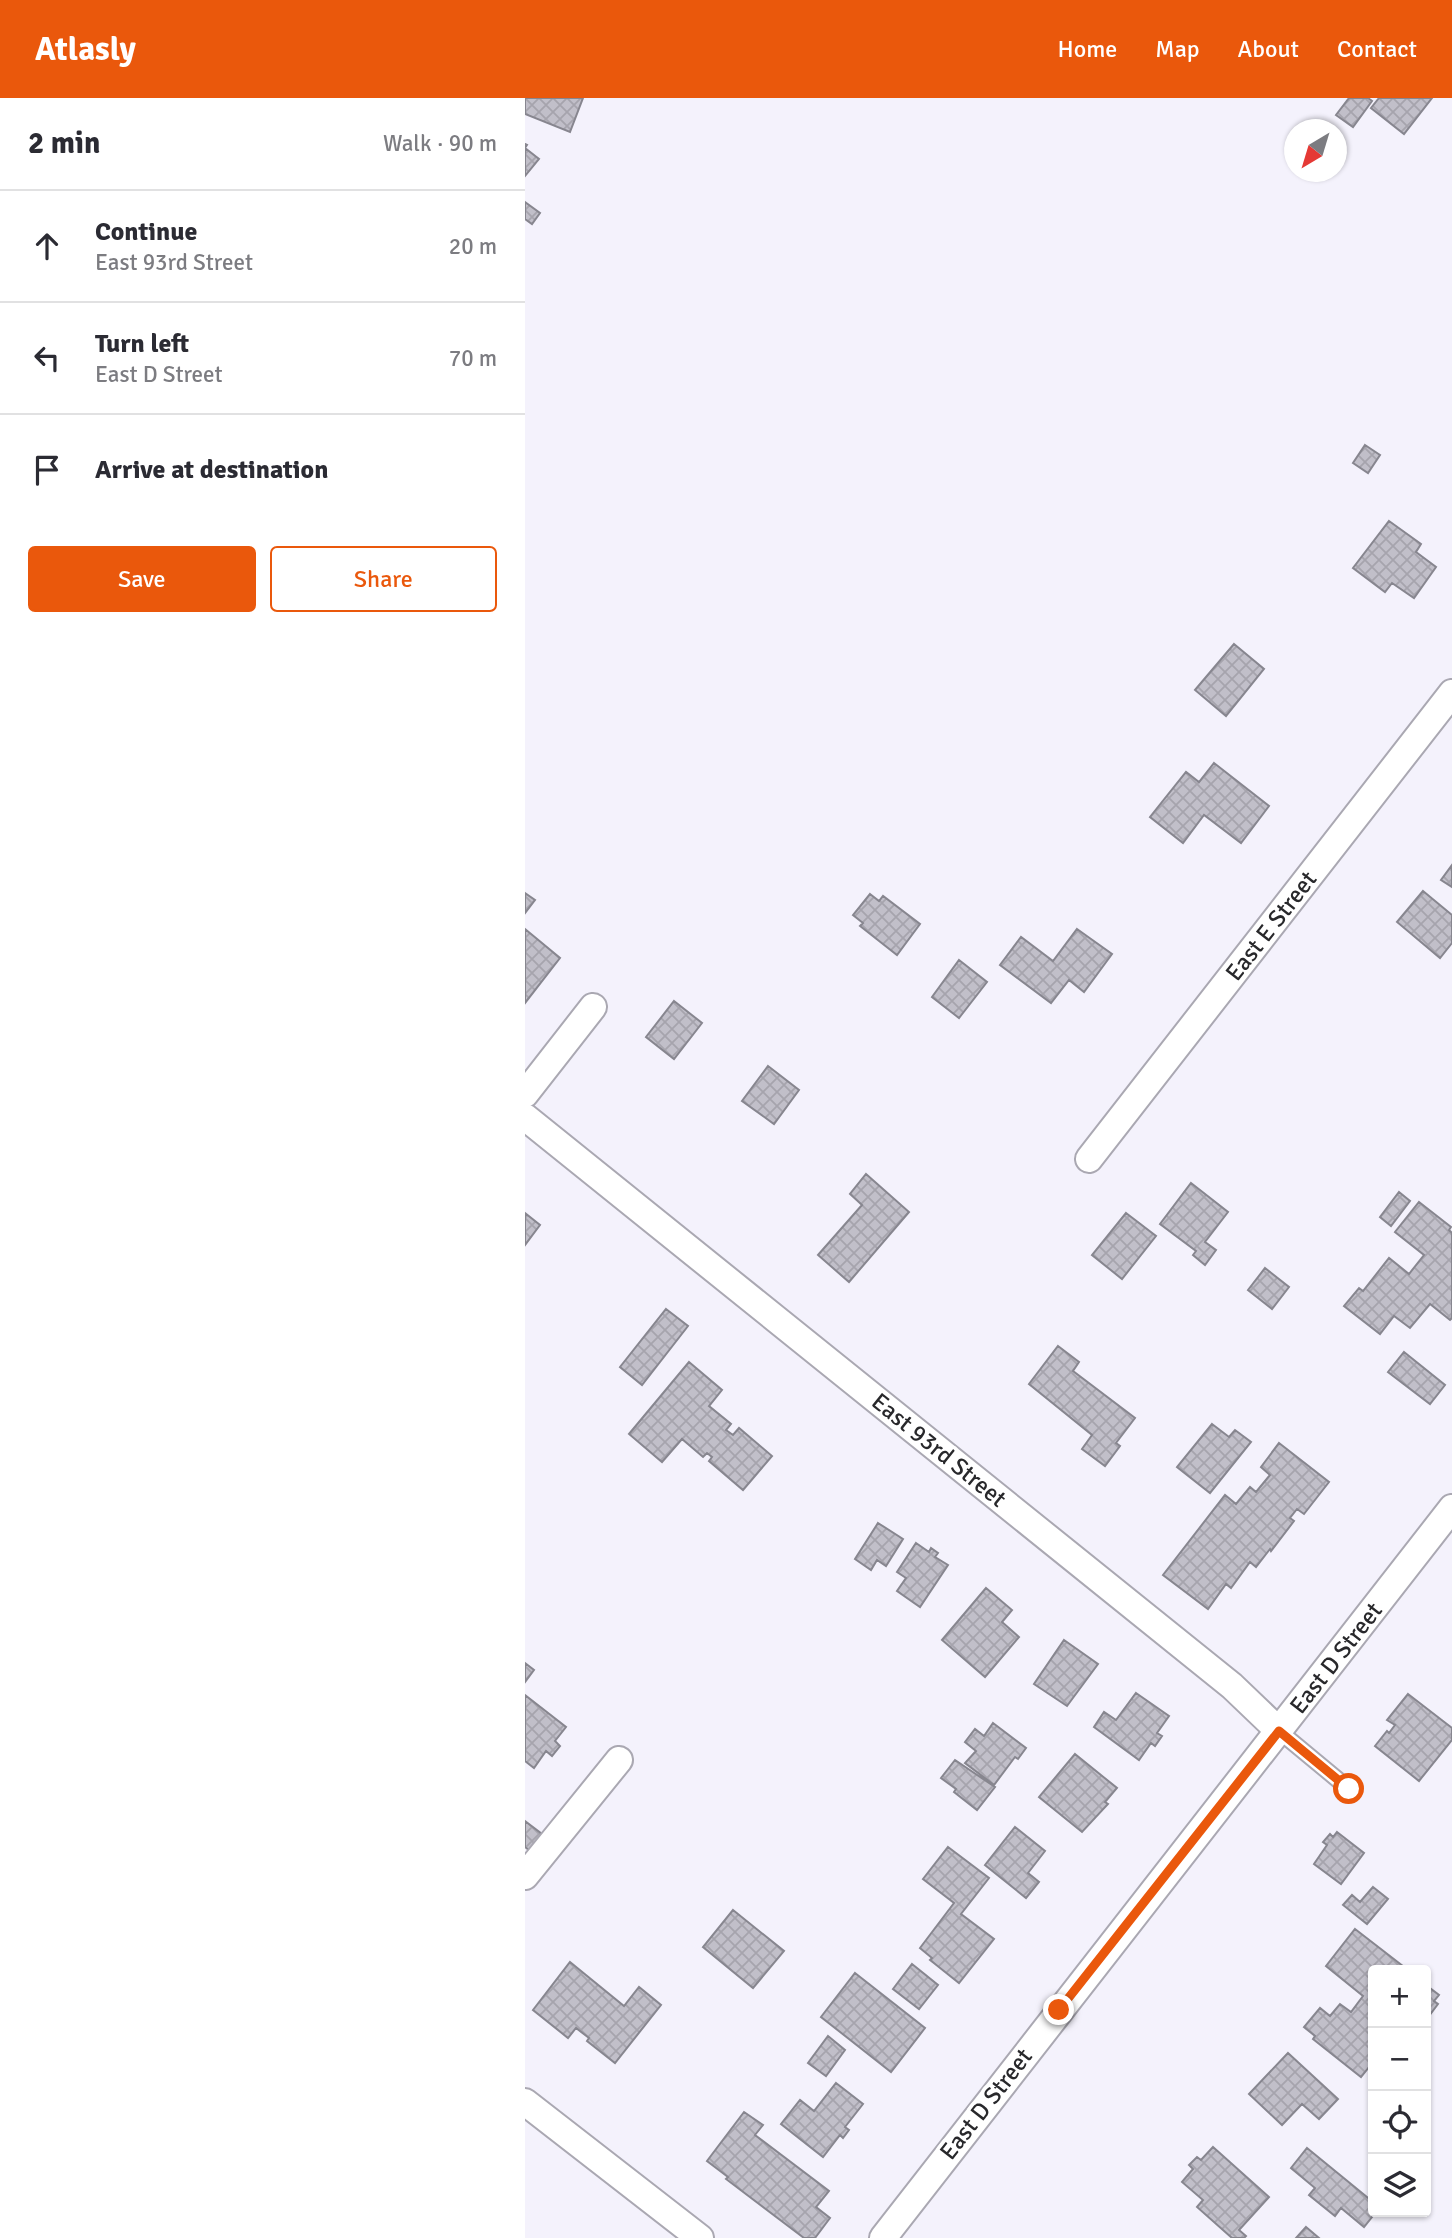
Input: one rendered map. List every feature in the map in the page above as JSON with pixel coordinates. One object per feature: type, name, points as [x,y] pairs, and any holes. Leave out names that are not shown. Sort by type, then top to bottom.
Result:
[{"type":"street","name":"East E Street","points":[[1089,1159],[1452,693]]},
{"type":"street","points":[[525,1094],[593,1007]]},
{"type":"street","name":"East 93rd Street","points":[[525,1117],[1232,1686],[1279,1731]]},
{"type":"street","name":"East D Street","points":[[883,2238],[1452,1508]]},
{"type":"street","points":[[525,1876],[619,1760]]},
{"type":"street","points":[[525,2102],[700,2238]]},
{"type":"lane","name":"East 93rd Street","points":[[1279,1731],[1349,1789]]},
{"type":"building","points":[[525,98],[583,98],[570,132],[525,114]]},
{"type":"building","points":[[1349,98],[1368,98],[1372,101],[1353,127],[1347,123],[1347,119],[1336,115]]},
{"type":"building","points":[[1379,98],[1432,98],[1404,134],[1371,108]]},
{"type":"building","points":[[525,148],[539,159],[525,176]]},
{"type":"building","points":[[525,202],[540,213],[532,224],[525,219]]},
{"type":"building","points":[[1365,445],[1380,455],[1368,473],[1353,463]]},
{"type":"building","points":[[1389,521],[1421,544],[1416,552],[1436,567],[1414,598],[1392,583],[1385,592],[1353,568]]},
{"type":"building","points":[[1234,644],[1264,669],[1226,716],[1195,690]]},
{"type":"building","points":[[1214,763],[1269,806],[1241,843],[1204,815],[1183,843],[1150,817],[1186,772],[1199,782]]},
{"type":"building","points":[[1452,865],[1452,887],[1441,880]]},
{"type":"building","points":[[1423,891],[1452,915],[1452,943],[1440,958],[1397,922]]},
{"type":"building","points":[[525,893],[535,900],[525,913]]},
{"type":"building","points":[[870,894],[879,901],[883,896],[920,924],[897,955],[860,926],[863,923],[853,915]]},
{"type":"building","points":[[525,929],[560,958],[525,1003]]},
{"type":"building","points":[[1077,929],[1112,954],[1084,992],[1069,980],[1051,1003],[1000,965],[1021,937],[1053,961]]},
{"type":"building","points":[[959,960],[987,982],[959,1018],[932,997]]},
{"type":"building","points":[[674,1001],[702,1023],[674,1059],[646,1037]]},
{"type":"building","points":[[768,1066],[799,1090],[774,1124],[742,1101]]},
{"type":"building","points":[[866,1174],[909,1212],[849,1282],[818,1255],[862,1205],[850,1194]]},
{"type":"building","points":[[1191,1183],[1228,1212],[1205,1242],[1216,1250],[1205,1265],[1193,1255],[1196,1251],[1160,1224]]},
{"type":"building","points":[[1399,1192],[1410,1201],[1391,1226],[1380,1217]]},
{"type":"building","points":[[1419,1202],[1451,1227],[1452,1318],[1450,1320],[1430,1304],[1410,1328],[1394,1316],[1380,1334],[1344,1306],[1359,1288],[1363,1291],[1389,1258],[1409,1274],[1424,1255],[1395,1232]]},
{"type":"building","points":[[525,1213],[540,1225],[525,1245]]},
{"type":"building","points":[[1126,1213],[1156,1236],[1122,1279],[1092,1255]]},
{"type":"building","points":[[1265,1268],[1289,1287],[1272,1309],[1248,1290]]},
{"type":"building","points":[[666,1309],[688,1326],[642,1385],[620,1367]]},
{"type":"building","points":[[1058,1346],[1079,1362],[1073,1371],[1135,1418],[1116,1443],[1120,1446],[1105,1466],[1082,1449],[1092,1435],[1029,1384]]},
{"type":"building","points":[[1404,1352],[1445,1385],[1430,1404],[1388,1372]]},
{"type":"building","points":[[689,1362],[722,1390],[709,1406],[731,1424],[726,1430],[733,1435],[739,1428],[772,1456],[743,1490],[709,1461],[712,1457],[707,1453],[703,1457],[682,1439],[662,1462],[629,1434]]},
{"type":"building","points":[[1212,1424],[1229,1437],[1235,1430],[1251,1442],[1210,1493],[1177,1467]]},
{"type":"building","points":[[1279,1443],[1329,1482],[1304,1514],[1297,1509],[1290,1518],[1294,1521],[1256,1567],[1250,1562],[1231,1588],[1226,1584],[1208,1609],[1163,1575],[1225,1495],[1236,1504],[1250,1487],[1256,1492],[1270,1475],[1261,1467]]},
{"type":"building","points":[[878,1523],[903,1539],[886,1566],[877,1560],[871,1570],[855,1559]]},
{"type":"building","points":[[916,1543],[929,1552],[931,1548],[938,1553],[935,1557],[948,1565],[920,1607],[897,1591],[906,1578],[897,1572]]},
{"type":"building","points":[[986,1588],[1012,1610],[1002,1622],[1019,1637],[985,1677],[942,1640]]},
{"type":"building","points":[[1064,1640],[1098,1664],[1067,1706],[1034,1684]]},
{"type":"building","points":[[525,1663],[534,1670],[525,1682]]},
{"type":"building","points":[[1136,1693],[1169,1716],[1157,1733],[1162,1736],[1155,1746],[1151,1743],[1139,1760],[1094,1727],[1104,1712],[1116,1720]]},
{"type":"building","points":[[1408,1694],[1452,1728],[1452,1740],[1419,1781],[1375,1746],[1395,1725],[1387,1720]]},
{"type":"building","points":[[525,1695],[566,1727],[555,1741],[560,1746],[552,1756],[546,1751],[534,1768],[525,1761]]},
{"type":"building","points":[[993,1723],[1026,1748],[1018,1759],[1015,1757],[994,1785],[965,1763],[976,1751],[965,1742],[975,1729],[984,1736]]},
{"type":"building","points":[[1075,1754],[1117,1788],[1105,1802],[1108,1804],[1082,1832],[1039,1797]]},
{"type":"building","points":[[955,1760],[995,1787],[977,1810],[941,1778]]},
{"type":"building","points":[[525,1821],[542,1834],[529,1850],[525,1847]]},
{"type":"building","points":[[1015,1827],[1045,1851],[1028,1873],[1039,1882],[1026,1898],[985,1865]]},
{"type":"building","points":[[1337,1832],[1364,1853],[1341,1884],[1314,1864],[1327,1845],[1323,1842],[1330,1834],[1333,1837]]},
{"type":"building","points":[[948,1847],[989,1878],[961,1914],[994,1939],[959,1983],[930,1960],[932,1958],[920,1948],[954,1903],[923,1879]]},
{"type":"building","points":[[1373,1887],[1388,1899],[1367,1924],[1343,1905],[1352,1895],[1360,1902]]},
{"type":"building","points":[[733,1910],[784,1951],[753,1988],[703,1947]]},
{"type":"building","points":[[1355,1929],[1402,1965],[1368,1965],[1368,2068],[1361,2077],[1313,2039],[1315,2036],[1304,2027],[1320,2008],[1330,2016],[1340,2004],[1351,2012],[1363,1996],[1326,1966]]},
{"type":"building","points":[[570,1962],[624,2006],[639,1987],[661,2005],[615,2063],[587,2041],[589,2038],[576,2028],[568,2038],[533,2010]]},
{"type":"building","points":[[912,1964],[938,1985],[919,2009],[893,1989]]},
{"type":"building","points":[[855,1973],[925,2028],[891,2072],[821,2017]]},
{"type":"building","points":[[1431,1989],[1439,1995],[1434,2001],[1438,2004],[1431,2013]]},
{"type":"building","points":[[828,2036],[845,2050],[826,2076],[808,2063]]},
{"type":"building","points":[[1288,2053],[1338,2099],[1319,2119],[1302,2104],[1282,2125],[1249,2094]]},
{"type":"building","points":[[836,2083],[863,2104],[845,2127],[849,2130],[843,2138],[840,2135],[823,2157],[781,2124],[800,2100],[814,2111]]},
{"type":"building","points":[[744,2112],[763,2125],[755,2135],[829,2191],[816,2207],[830,2218],[815,2238],[804,2238],[726,2179],[728,2177],[707,2161]]},
{"type":"building","points":[[1213,2147],[1269,2197],[1239,2230],[1246,2236],[1244,2238],[1232,2238],[1197,2207],[1203,2200],[1182,2182],[1193,2169],[1189,2165],[1197,2157],[1201,2160]]},
{"type":"building","points":[[1307,2148],[1368,2198],[1368,2217],[1372,2217],[1364,2227],[1341,2208],[1335,2216],[1309,2195],[1315,2188],[1291,2168]]},
{"type":"building","points":[[1306,2227],[1319,2238],[1296,2238]]},
{"type":"route","points":[[1059,2010],[1279,1731],[1349,1789]]}]
